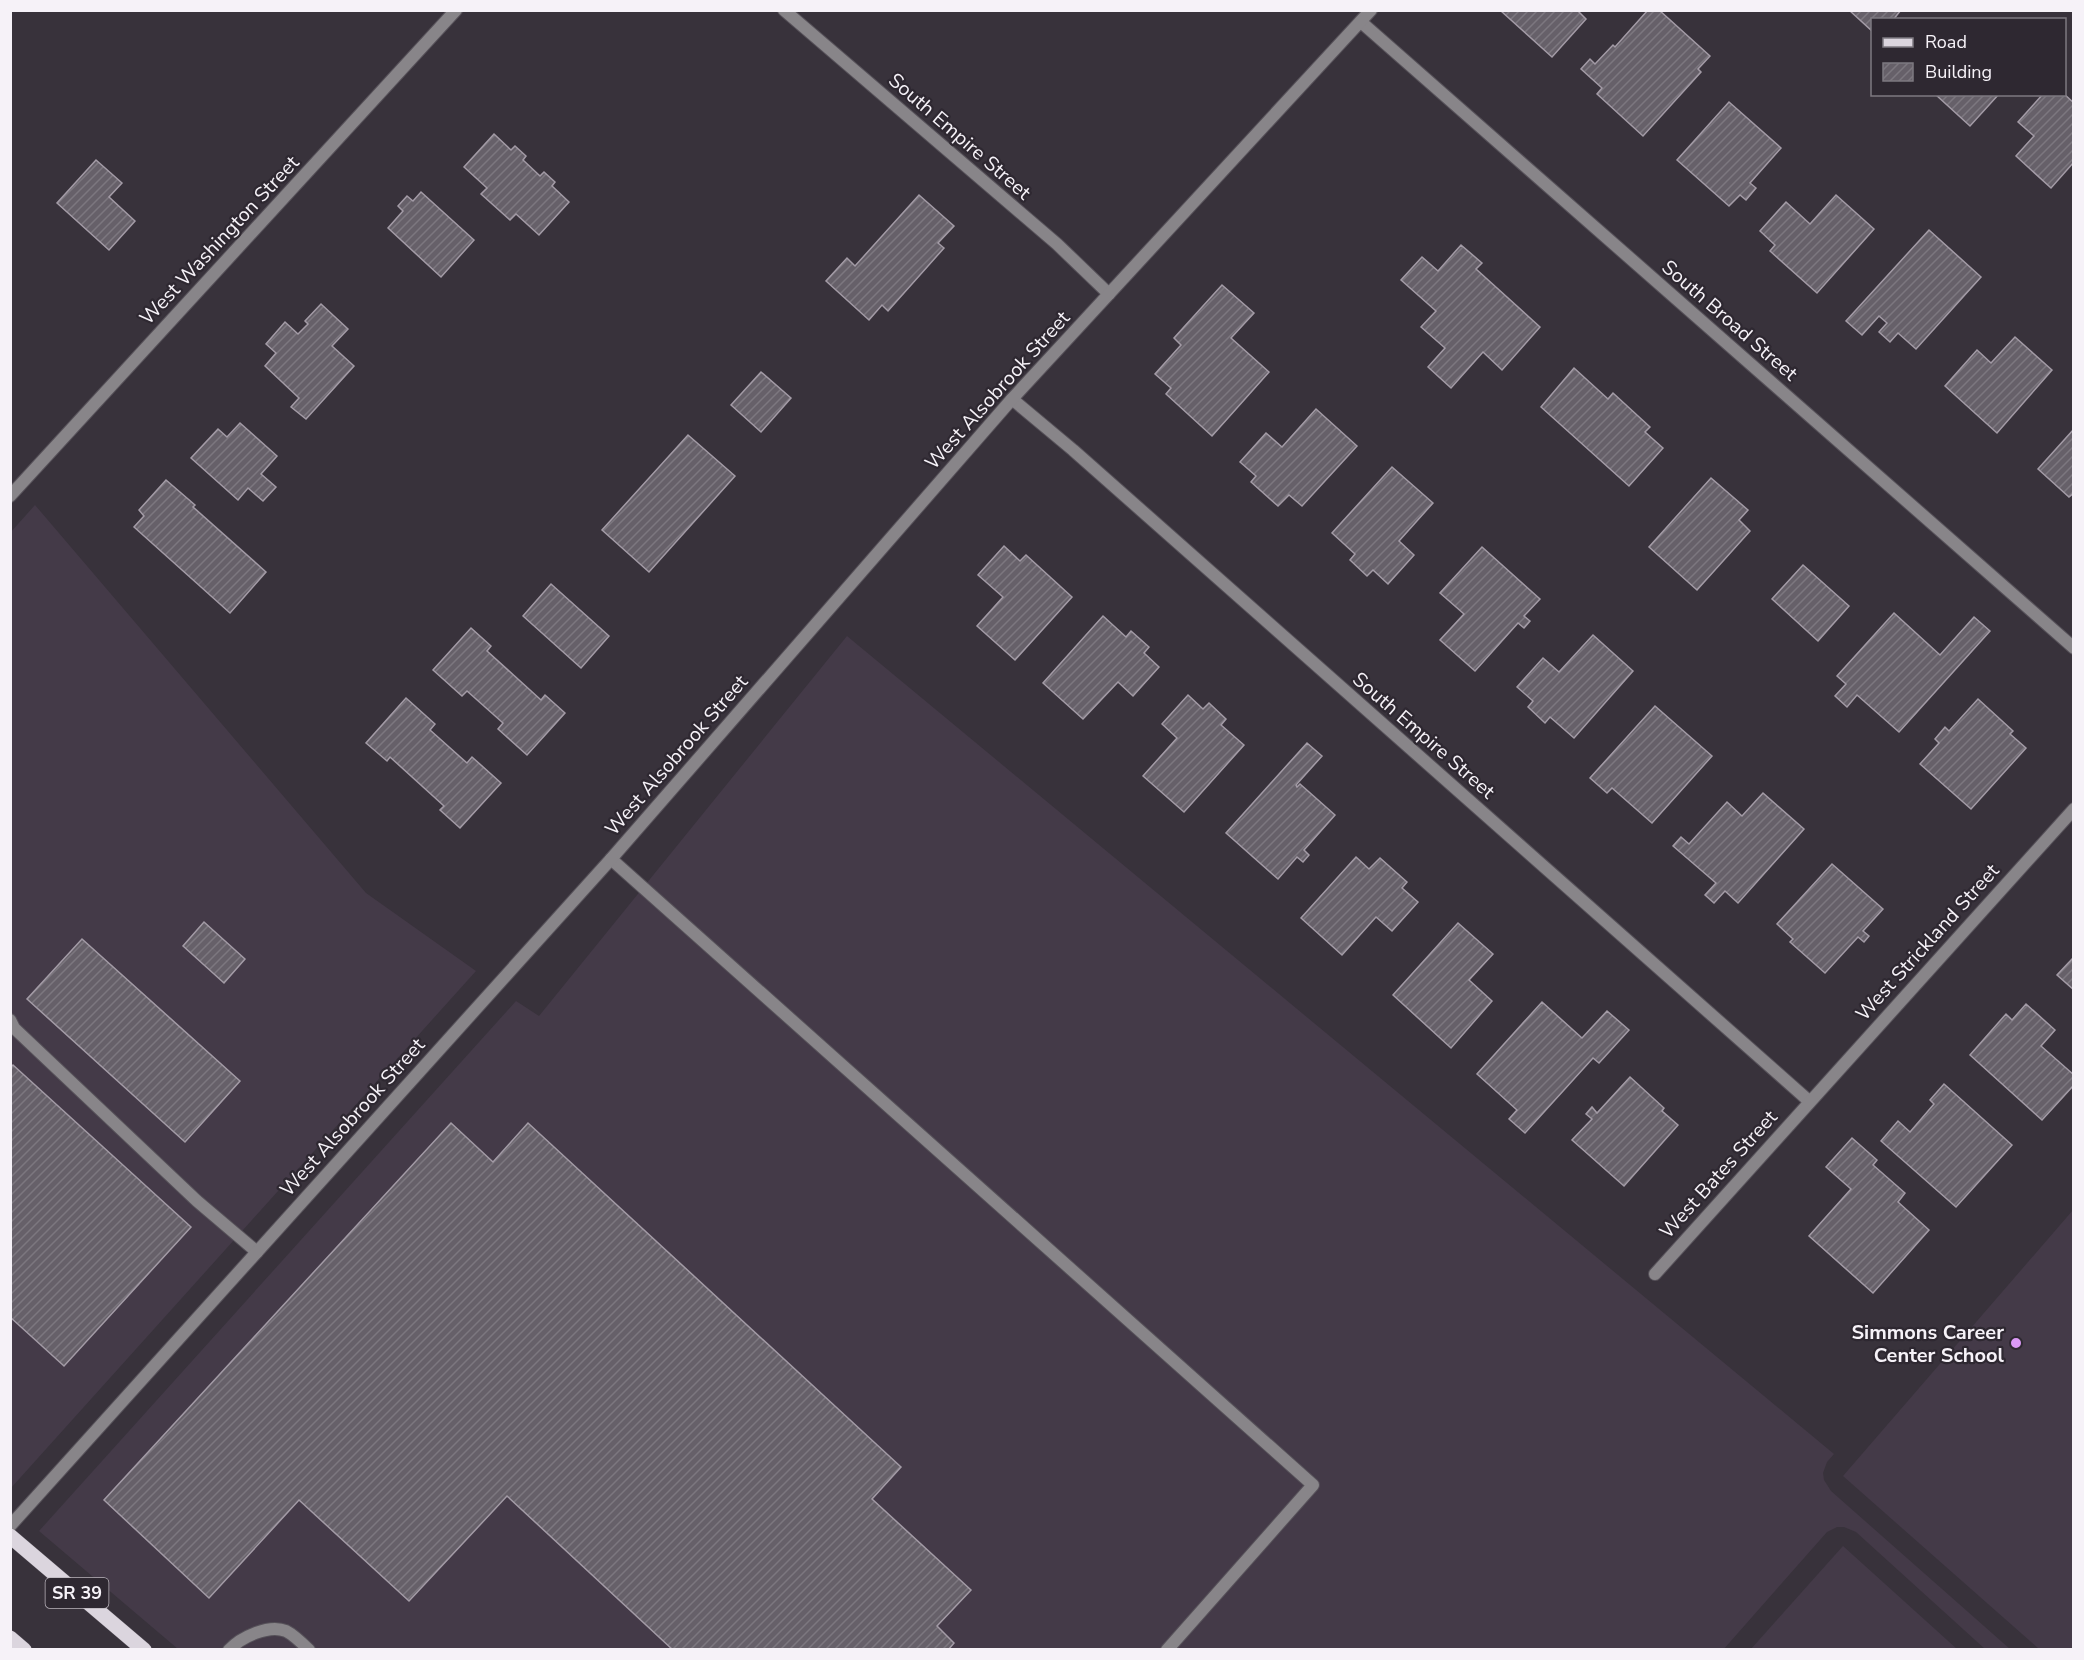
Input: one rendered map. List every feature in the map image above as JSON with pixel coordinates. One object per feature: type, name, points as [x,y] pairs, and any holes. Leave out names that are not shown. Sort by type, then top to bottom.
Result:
[{"type":"main road","name":"SR 39","points":[[10,1536],[144,1650]]},
{"type":"main road","points":[[10,1638],[24,1650]]},
{"type":"street","name":"West Washington Street","points":[[10,496],[456,10]]},
{"type":"street","name":"South Empire Street","points":[[784,10],[1057,244],[1109,294]]},
{"type":"street","name":"West Alsobrook Street","points":[[10,1526],[610,859],[1012,399],[1371,10]]},
{"type":"street","name":"South Broad Street","points":[[1361,22],[2073,648]]},
{"type":"street","name":"South Empire Street","points":[[1012,399],[1073,450],[1809,1101]]},
{"type":"street","name":"West Strickland Street","points":[[1809,1101],[2073,809]]},
{"type":"street","points":[[610,859],[1313,1485],[1167,1650]]},
{"type":"street","points":[[10,1020],[14,1028],[31,1045],[197,1201],[256,1252]]},
{"type":"street","name":"West Bates Street","points":[[1655,1274],[1809,1101]]},
{"type":"street","points":[[229,1650],[234,1644],[268,1629],[286,1631],[309,1650]]},
{"type":"shaded area","points":[[35,505],[366,893],[476,971],[11,1488],[10,533]]},
{"type":"shaded area","points":[[847,636],[1834,1454],[1827,1462],[1823,1473],[1824,1480],[1831,1491],[2010,1649],[1985,1649],[1856,1532],[1844,1527],[1837,1527],[1827,1532],[1723,1650],[178,1649],[39,1531],[516,1001],[539,1016]]},
{"type":"shaded area","name":"Simmons Career Center School","points":[[2073,1210],[2073,1649],[2039,1649],[1843,1476]]},
{"type":"shaded area","points":[[1843,1546],[1957,1649],[1751,1649]]},
{"type":"building","points":[[1577,10],[1586,19],[1552,57],[1501,11]]},
{"type":"building","points":[[1648,10],[1659,10],[1710,56],[1698,69],[1701,72],[1643,136],[1597,94],[1602,88],[1581,69],[1590,59],[1595,64],[1613,45],[1615,47]]},
{"type":"building","points":[[1849,10],[1901,10],[1895,18],[1871,18],[1871,30]]},
{"type":"building","points":[[1937,96],[1997,96],[1970,126]]},
{"type":"building","points":[[2041,96],[2066,96],[2074,103],[2074,162],[2051,188],[2016,156],[2034,136],[2018,122]]},
{"type":"building","points":[[1729,102],[1781,148],[1750,183],[1756,188],[1746,200],[1740,195],[1729,206],[1677,160]]},
{"type":"building","points":[[494,134],[511,150],[515,146],[526,156],[523,160],[540,176],[544,172],[555,182],[552,186],[569,202],[539,235],[516,214],[510,220],[481,194],[487,188],[464,167]]},
{"type":"building","points":[[96,160],[122,183],[109,197],[135,221],[109,250],[57,203]]},
{"type":"building","points":[[421,192],[474,240],[441,277],[388,228],[403,211],[398,206],[407,196],[413,201]]},
{"type":"building","points":[[919,195],[954,226],[938,243],[944,248],[888,311],[882,305],[869,320],[826,281],[847,258],[855,266]]},
{"type":"building","points":[[1836,195],[1874,229],[1817,293],[1770,251],[1775,245],[1760,231],[1786,202],[1810,224]]},
{"type":"building","points":[[1929,230],[1981,277],[1916,349],[1898,333],[1890,342],[1879,332],[1887,323],[1879,316],[1862,335],[1846,321]]},
{"type":"building","points":[[1461,245],[1482,263],[1476,269],[1540,327],[1502,370],[1483,352],[1451,388],[1428,367],[1445,348],[1421,327],[1436,311],[1401,280],[1422,257],[1438,271]]},
{"type":"building","points":[[1222,285],[1254,313],[1231,338],[1269,372],[1212,436],[1166,394],[1171,388],[1155,374],[1181,345],[1174,338]]},
{"type":"building","points":[[321,304],[348,329],[332,346],[354,366],[306,419],[291,407],[299,398],[265,366],[276,353],[266,344],[285,322],[298,334],[308,324],[305,321]]},
{"type":"building","points":[[2015,337],[2052,370],[1997,433],[1945,386],[1977,350],[1991,363]]},
{"type":"building","points":[[1574,368],[1608,399],[1613,393],[1650,427],[1645,432],[1663,448],[1629,486],[1541,407]]},
{"type":"building","points":[[761,372],[791,398],[761,432],[731,405]]},
{"type":"building","points":[[1316,409],[1357,446],[1302,506],[1289,495],[1278,506],[1251,482],[1256,476],[1240,462],[1266,433],[1282,447]]},
{"type":"building","points":[[240,423],[277,456],[261,474],[276,487],[263,501],[248,488],[238,500],[191,458],[218,429],[227,437]]},
{"type":"building","points":[[2074,429],[2074,493],[2069,497],[2038,469]]},
{"type":"building","points":[[688,435],[735,476],[649,572],[602,530]]},
{"type":"building","points":[[1392,467],[1433,503],[1399,541],[1414,555],[1388,584],[1373,570],[1367,576],[1350,560],[1355,554],[1332,533]]},
{"type":"building","points":[[1711,478],[1748,510],[1739,520],[1750,531],[1697,590],[1649,547]]},
{"type":"building","points":[[166,480],[266,572],[230,613],[134,527],[144,516],[139,510]]},
{"type":"building","points":[[1004,546],[1020,561],[1026,555],[1072,597],[1015,660],[977,626],[1003,597],[978,575]]},
{"type":"building","points":[[1482,547],[1540,599],[1524,616],[1530,621],[1524,628],[1518,623],[1475,671],[1440,640],[1464,614],[1440,593]]},
{"type":"building","points":[[1803,565],[1849,606],[1818,641],[1772,599]]},
{"type":"building","points":[[551,584],[609,636],[581,668],[523,616]]},
{"type":"building","points":[[1894,613],[1940,655],[1974,617],[1990,631],[1899,732],[1857,695],[1847,707],[1835,696],[1846,684],[1837,676]]},
{"type":"building","points":[[1103,616],[1126,637],[1131,631],[1149,647],[1144,653],[1159,667],[1133,696],[1118,682],[1083,719],[1043,683]]},
{"type":"building","points":[[471,628],[491,646],[487,651],[541,700],[545,695],[565,713],[527,755],[498,729],[503,723],[467,691],[462,696],[433,670]]},
{"type":"building","points":[[1593,635],[1633,671],[1574,738],[1550,717],[1545,723],[1528,707],[1533,701],[1517,687],[1543,658],[1559,672]]},
{"type":"building","points":[[1188,695],[1203,709],[1209,703],[1226,719],[1221,725],[1244,745],[1184,812],[1143,776],[1177,738],[1162,724]]},
{"type":"building","points":[[406,698],[435,724],[430,730],[467,763],[472,757],[501,783],[460,828],[440,810],[444,806],[390,757],[387,761],[366,743]]},
{"type":"building","points":[[1978,699],[2013,731],[2010,734],[2026,748],[1971,809],[1920,764],[1939,743],[1935,739],[1945,727],[1949,731]]},
{"type":"building","points":[[1655,706],[1712,756],[1652,823],[1612,788],[1607,793],[1590,778]]},
{"type":"building","points":[[1307,743],[1322,756],[1296,785],[1297,787],[1300,784],[1335,815],[1304,850],[1309,855],[1303,862],[1297,857],[1278,879],[1226,833]]},
{"type":"building","points":[[1763,793],[1804,829],[1738,903],[1725,891],[1714,903],[1705,895],[1716,883],[1673,846],[1681,837],[1689,844],[1727,802],[1742,816]]},
{"type":"building","points":[[1356,857],[1369,869],[1380,858],[1407,882],[1402,888],[1418,902],[1392,931],[1376,917],[1342,955],[1301,918]]},
{"type":"building","points":[[1832,864],[1883,909],[1863,931],[1869,936],[1864,942],[1858,937],[1825,973],[1790,942],[1793,939],[1777,924]]},
{"type":"building","points":[[204,922],[245,959],[224,983],[183,946]]},
{"type":"building","points":[[1458,923],[1493,954],[1469,980],[1492,1001],[1451,1048],[1393,995]]},
{"type":"building","points":[[82,939],[240,1081],[185,1142],[27,999]]},
{"type":"building","points":[[2074,957],[2074,990],[2057,975]]},
{"type":"building","points":[[1542,1002],[1582,1038],[1607,1011],[1629,1030],[1599,1063],[1593,1058],[1525,1133],[1509,1119],[1517,1110],[1477,1074]]},
{"type":"building","points":[[2026,1004],[2055,1030],[2041,1046],[2074,1075],[2074,1085],[2042,1120],[1970,1055],[2006,1014],[2012,1020]]},
{"type":"building","points":[[13,1065],[191,1227],[64,1366],[10,1317],[10,1068]]},
{"type":"building","points":[[1630,1077],[1664,1108],[1662,1111],[1678,1125],[1624,1186],[1572,1140],[1592,1119],[1586,1114],[1592,1107],[1597,1113]]},
{"type":"building","points":[[1944,1084],[2012,1145],[1956,1207],[1881,1141],[1898,1121],[1910,1132],[1934,1104],[1930,1100]]},
{"type":"building","points":[[451,1123],[493,1162],[528,1123],[901,1467],[872,1499],[971,1590],[937,1626],[954,1643],[948,1650],[673,1650],[507,1496],[409,1601],[299,1500],[209,1598],[104,1500]]},
{"type":"building","points":[[1852,1138],[1877,1160],[1873,1165],[1905,1193],[1898,1202],[1929,1230],[1873,1293],[1809,1236],[1851,1189],[1826,1167]]},
{"type":"place","name":"Simmons Career Center School","points":[[2016,1343]]}]
